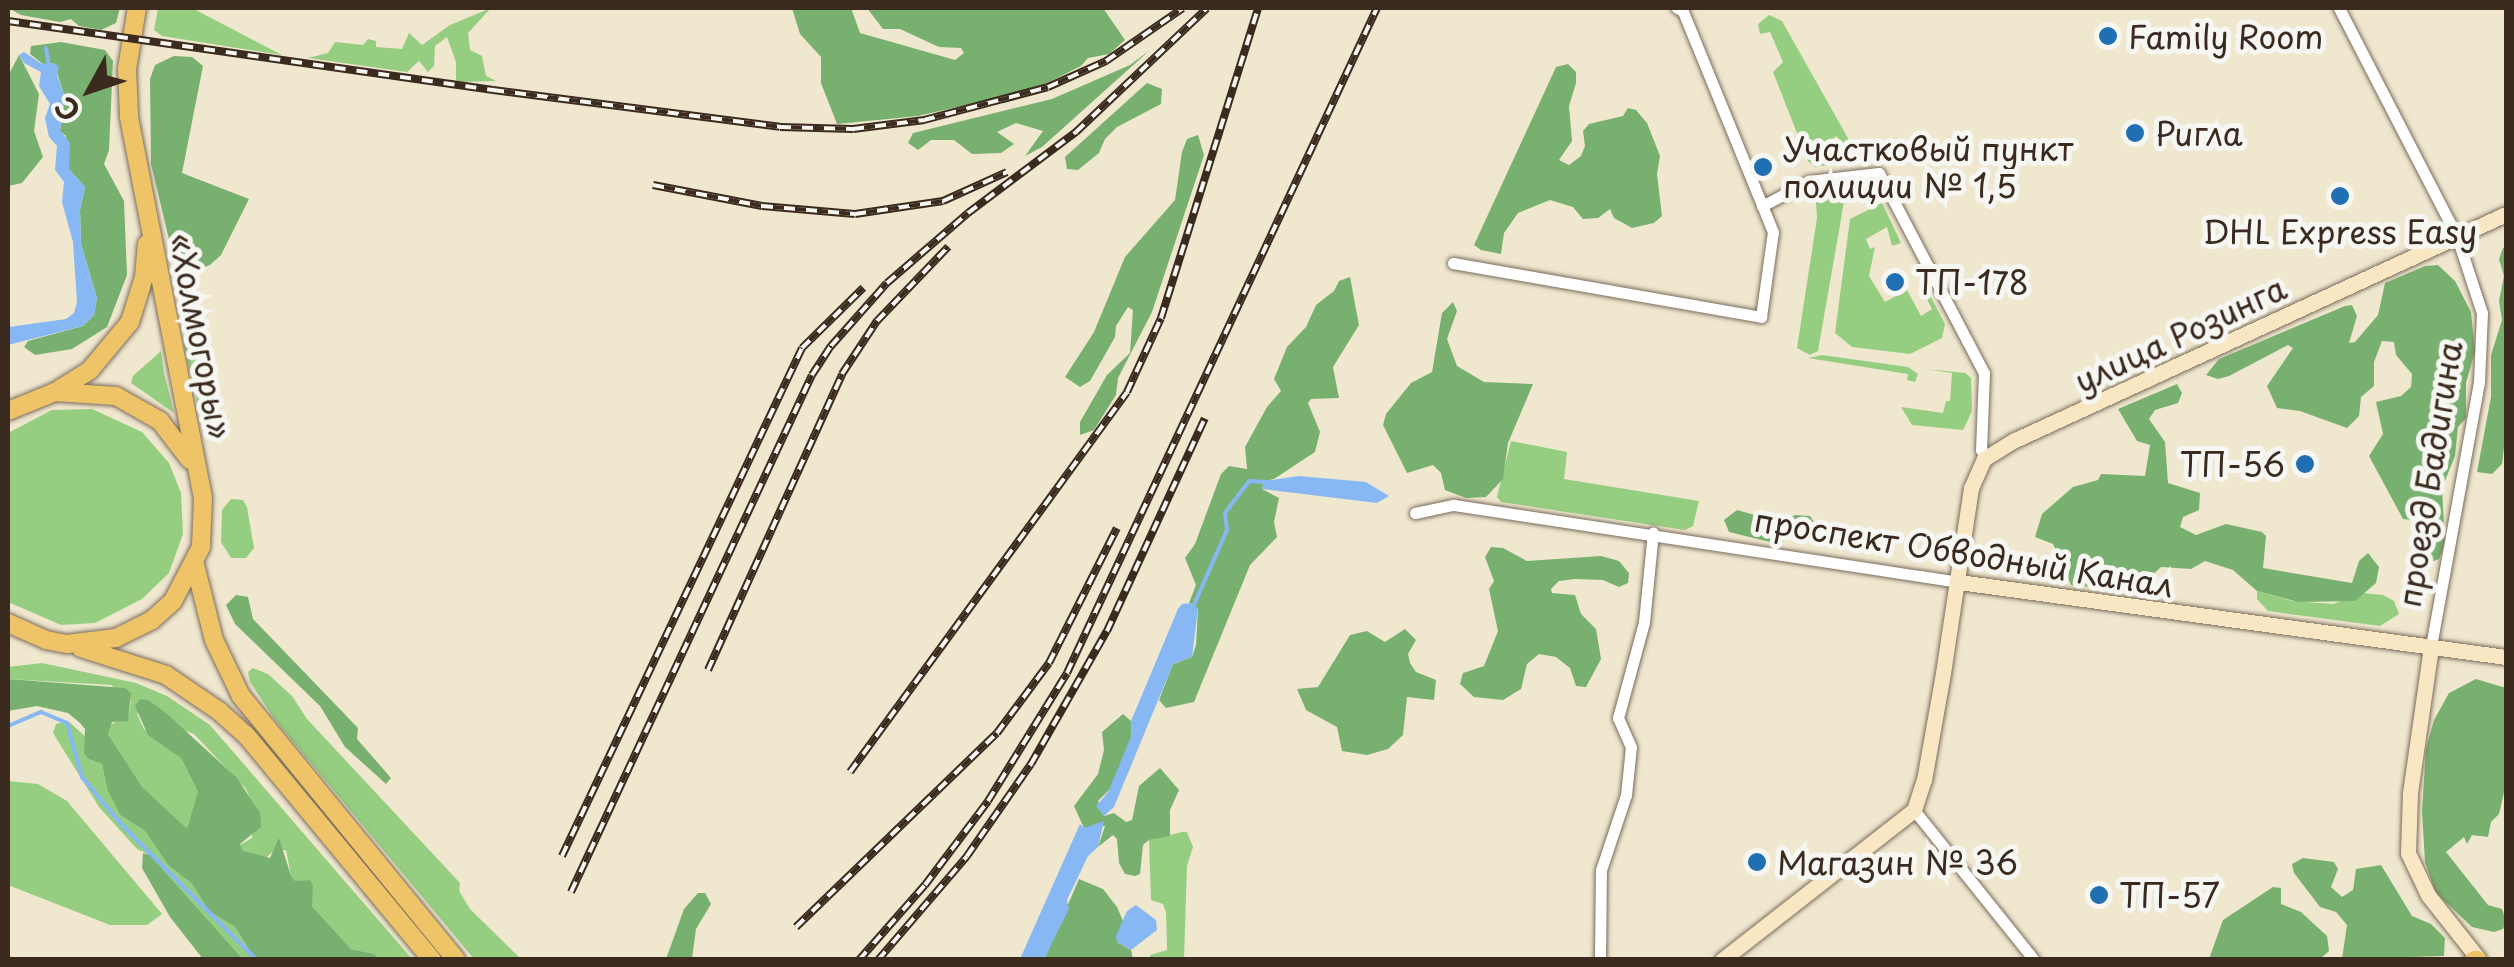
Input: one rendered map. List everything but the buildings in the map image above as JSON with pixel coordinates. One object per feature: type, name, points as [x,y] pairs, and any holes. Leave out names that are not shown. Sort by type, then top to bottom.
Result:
[{"type":"main road","points":[[138,8],[127,69],[128,104],[148,223]]},
{"type":"main road","name":"«Холмогоры»","points":[[8,411],[55,392],[90,370],[112,349],[130,322],[144,277],[148,223]]},
{"type":"main road","name":"«Холмогоры»","points":[[8,623],[46,640],[94,643],[138,629],[173,601],[195,565],[204,527],[198,478],[148,223]]},
{"type":"main road","name":"«Холмогоры»","points":[[55,392],[94,391],[143,408],[173,434],[198,478]]},
{"type":"main road","points":[[195,565],[214,640],[241,696],[456,960]]},
{"type":"main road","name":"«Холмогоры»","points":[[8,642],[46,640]]},
{"type":"main road","points":[[66,644],[166,675],[219,711],[246,735],[432,960]]},
{"type":"street","points":[[1453,263],[1761,317],[1773,232],[1683,11],[1677,8]]},
{"type":"street","name":"проезд Бадигина","points":[[2339,8],[2457,237],[2478,295],[2484,350],[2431,647],[2410,793],[2408,853],[2428,895],[2476,959]]},
{"type":"street","points":[[1722,960],[1914,810],[1924,780],[1959,582],[1970,488],[1977,468],[1987,456],[1980,450],[1984,372],[1879,174],[1808,181],[1762,206]]},
{"type":"street","name":"улица Розинга","points":[[1987,456],[2506,214]]},
{"type":"street","name":"проспект Обводный Канал","points":[[1415,513],[1454,505],[1652,532],[1959,582],[2506,657]]},
{"type":"street","points":[[1600,960],[1601,870],[1626,795],[1631,747],[1618,718],[1644,622],[1652,532]]},
{"type":"street","points":[[1914,810],[2034,960]]},
{"type":"green space","points":[[8,8],[120,8],[116,23],[101,30],[79,26],[71,19],[60,22],[21,15]]},
{"type":"green space","points":[[158,8],[192,8],[282,55],[162,36],[154,30]]},
{"type":"green space","points":[[491,8],[468,33],[470,50],[482,56],[486,76],[496,81],[456,82],[456,62],[447,37],[435,46],[434,66],[428,72],[419,61],[407,72],[308,58],[328,53],[335,42],[363,45],[368,39],[376,41],[376,47],[402,49],[409,33],[422,45],[450,25]]},
{"type":"green space","points":[[792,8],[851,8],[860,33],[955,60],[964,53],[961,48],[939,47],[900,29],[883,29],[867,8],[1103,8],[1125,40],[1109,54],[1088,58],[1081,66],[1035,89],[918,116],[837,124],[821,83],[821,57],[800,34]]},
{"type":"green space","points":[[1769,15],[1782,21],[1849,140],[1846,147],[1836,136],[1823,147],[1833,164],[1815,167],[1808,161],[1773,72],[1783,62],[1770,32],[1760,34],[1758,24]]},
{"type":"green space","points":[[61,42],[105,50],[113,61],[109,150],[104,164],[124,201],[127,275],[107,327],[72,349],[35,355],[24,347],[28,341],[83,326],[94,315],[97,298],[81,244],[80,210],[85,187],[69,169],[66,136],[60,131],[65,98],[54,63],[43,64],[30,54],[31,46]]},
{"type":"green space","points":[[1150,50],[1042,147],[1025,156],[1043,131],[1016,123],[997,132],[1014,144],[1001,153],[972,154],[954,140],[931,140],[918,150],[908,143],[913,133],[1052,99],[1130,65]]},
{"type":"green space","points":[[19,55],[39,94],[34,131],[43,157],[22,183],[8,186],[8,76]]},
{"type":"green space","points":[[174,56],[192,57],[203,66],[182,173],[249,199],[221,255],[210,265],[189,273],[180,269],[172,252],[151,164],[150,79],[155,65]]},
{"type":"green space","points":[[1568,64],[1576,72],[1569,106],[1572,141],[1559,160],[1569,165],[1581,156],[1585,146],[1583,131],[1589,124],[1623,116],[1628,108],[1636,110],[1647,123],[1660,156],[1657,174],[1662,216],[1654,223],[1632,228],[1614,218],[1610,209],[1598,218],[1583,219],[1573,207],[1550,200],[1518,213],[1504,233],[1501,254],[1481,250],[1474,245],[1556,67]]},
{"type":"green space","points":[[1147,83],[1162,89],[1161,104],[1117,127],[1105,139],[1099,153],[1078,170],[1067,169],[1065,157]]},
{"type":"green space","points":[[1198,135],[1204,155],[1152,312],[1118,378],[1116,395],[1094,430],[1080,435],[1080,422],[1107,375],[1130,353],[1133,310],[1128,307],[1116,326],[1115,337],[1090,381],[1080,387],[1065,377],[1094,332],[1125,257],[1175,200],[1182,152],[1187,139]]},
{"type":"green space","points":[[1836,183],[1845,196],[1818,351],[1810,355],[1797,348],[1817,218],[1815,188]]},
{"type":"green space","points":[[1882,203],[1901,243],[1892,246],[1887,227],[1866,239],[1870,249],[1875,247],[1869,276],[1885,302],[1907,290],[1921,316],[1932,309],[1919,284],[1926,288],[1945,324],[1942,338],[1910,354],[1852,347],[1835,333],[1850,219]]},
{"type":"green space","points":[[2506,248],[2506,432],[2502,464],[2492,474],[2477,472],[2491,397],[2491,355],[2502,320],[2499,301],[2504,276],[2499,259]]},
{"type":"green space","points":[[2438,265],[2455,281],[2471,312],[2475,351],[2466,383],[2466,418],[2458,427],[2455,456],[2442,488],[2445,543],[2439,559],[2429,563],[2424,558],[2428,522],[2403,519],[2369,456],[2383,434],[2376,402],[2401,396],[2411,387],[2412,374],[2396,355],[2394,342],[2382,341],[2374,362],[2374,386],[2361,397],[2359,416],[2347,428],[2300,411],[2277,408],[2267,386],[2293,348],[2288,345],[2229,376],[2218,379],[2206,375],[2219,359],[2345,306],[2352,305],[2357,316],[2349,343],[2355,342],[2378,315],[2385,283],[2425,266]]},
{"type":"green space","points":[[1350,277],[1359,325],[1333,367],[1339,398],[1311,399],[1308,403],[1320,432],[1315,452],[1274,479],[1264,481],[1262,489],[1279,498],[1274,522],[1277,537],[1250,565],[1194,702],[1166,708],[1159,700],[1173,664],[1192,657],[1196,645],[1198,609],[1189,603],[1196,585],[1185,558],[1195,544],[1221,474],[1229,466],[1247,469],[1245,447],[1267,407],[1281,391],[1274,379],[1287,347],[1306,327],[1316,305],[1334,291],[1339,281]]},
{"type":"green space","points":[[1453,302],[1457,311],[1447,339],[1457,366],[1484,382],[1533,384],[1508,443],[1503,479],[1486,497],[1466,498],[1445,490],[1441,473],[1433,465],[1407,473],[1383,425],[1386,414],[1411,383],[1432,372],[1442,313]]},
{"type":"green space","points":[[183,342],[201,343],[202,406],[198,406]]},
{"type":"green space","points":[[161,351],[174,413],[131,383],[133,376]]},
{"type":"green space","points":[[1822,355],[1908,367],[1918,374],[1915,382],[1907,380],[1908,374],[1808,358]]},
{"type":"green space","points":[[1926,369],[1965,373],[1971,378],[1972,411],[1963,430],[1912,425],[1901,407],[1943,413],[1946,401],[1950,401],[1952,373]]},
{"type":"green space","points":[[2177,384],[2182,393],[2178,403],[2155,410],[2149,419],[2165,442],[2168,483],[2200,493],[2199,510],[2183,517],[2180,527],[2196,535],[2226,524],[2262,532],[2266,536],[2263,568],[2352,583],[2359,561],[2368,553],[2379,567],[2376,583],[2355,601],[2298,602],[2257,591],[2233,570],[2205,561],[2191,569],[2161,567],[2145,582],[2123,590],[2071,585],[2053,544],[2035,537],[2042,514],[2073,487],[2098,480],[2101,474],[2145,476],[2150,445],[2137,441],[2118,409]]},
{"type":"green space","points":[[92,409],[142,432],[169,463],[181,493],[183,534],[169,573],[142,599],[95,623],[61,625],[8,602],[8,433],[52,410]]},
{"type":"green space","points":[[1511,441],[1567,452],[1564,479],[1699,501],[1693,526],[1685,530],[1501,502],[1497,497]]},
{"type":"green space","points":[[231,499],[243,500],[247,507],[254,548],[246,558],[231,558],[221,542],[222,510]]},
{"type":"green space","points":[[1737,510],[1783,523],[1795,515],[1810,516],[1816,525],[1778,544],[1729,532],[1724,520]]},
{"type":"green space","points":[[1491,547],[1503,548],[1527,561],[1601,556],[1619,561],[1629,573],[1628,583],[1619,587],[1603,580],[1575,579],[1559,581],[1551,589],[1552,593],[1575,595],[1581,614],[1596,629],[1601,659],[1586,687],[1576,686],[1570,668],[1556,657],[1539,654],[1527,664],[1521,689],[1503,700],[1474,697],[1460,684],[1463,673],[1484,666],[1498,631],[1489,589],[1494,581],[1485,557]]},
{"type":"green space","points":[[2257,591],[2292,601],[2333,604],[2363,593],[2383,595],[2394,601],[2399,614],[2380,626],[2268,611],[2257,599]]},
{"type":"green space","points":[[236,595],[248,597],[253,619],[358,728],[357,739],[391,778],[386,784],[345,747],[320,706],[235,624],[226,605]]},
{"type":"green space","points":[[1405,629],[1416,640],[1408,654],[1410,663],[1416,672],[1436,680],[1434,700],[1407,697],[1403,735],[1388,749],[1367,755],[1342,751],[1337,727],[1306,710],[1297,689],[1318,687],[1350,635],[1367,631],[1385,642]]},
{"type":"green space","points":[[42,663],[136,683],[167,696],[210,725],[412,959],[379,959],[351,949],[312,906],[310,880],[295,882],[291,876],[286,850],[274,851],[263,860],[243,851],[240,845],[252,838],[252,802],[246,789],[194,734],[180,729],[148,700],[137,714],[144,729],[181,758],[198,792],[192,824],[187,830],[180,827],[142,788],[108,734],[107,727],[129,714],[131,700],[111,685],[8,679],[8,667]]},
{"type":"green space","points":[[253,668],[268,674],[292,696],[307,719],[460,883],[459,891],[470,909],[521,959],[474,959],[275,720],[250,682],[248,672]]},
{"type":"green space","points":[[8,679],[125,688],[131,693],[128,721],[112,722],[108,734],[142,787],[187,829],[198,792],[181,758],[148,735],[135,706],[140,699],[148,700],[166,713],[237,778],[260,813],[261,827],[240,844],[243,851],[270,858],[279,838],[291,876],[295,881],[310,880],[313,886],[312,906],[351,949],[374,954],[379,959],[255,959],[235,927],[209,911],[192,884],[168,865],[145,831],[120,815],[107,789],[102,764],[88,759],[84,752],[85,729],[80,723],[68,713],[37,706],[8,711]]},
{"type":"green space","points":[[2476,679],[2506,688],[2506,784],[2499,814],[2491,822],[2488,837],[2472,835],[2467,844],[2464,837],[2446,852],[2488,905],[2502,909],[2506,921],[2503,929],[2494,932],[2472,927],[2436,893],[2425,862],[2422,811],[2426,749],[2434,720],[2449,693]]},
{"type":"green space","points":[[1123,714],[1131,721],[1132,744],[1115,784],[1098,801],[1104,816],[1114,813],[1126,822],[1132,820],[1139,786],[1160,768],[1179,790],[1170,810],[1170,836],[1143,845],[1140,874],[1135,876],[1125,874],[1119,863],[1117,839],[1113,835],[1098,847],[1105,826],[1084,828],[1074,806],[1098,774],[1104,750],[1102,732]]},
{"type":"green space","points":[[68,721],[86,737],[88,759],[102,764],[107,789],[120,815],[145,831],[168,865],[192,884],[209,911],[235,927],[255,959],[243,959],[150,855],[137,849],[99,807],[53,733],[56,724]]},
{"type":"green space","points":[[8,781],[38,784],[67,801],[162,914],[147,925],[110,925],[8,885]]},
{"type":"green space","points":[[1187,832],[1193,847],[1187,866],[1184,959],[1150,959],[1150,955],[1167,950],[1166,912],[1163,904],[1151,900],[1149,840]]},
{"type":"green space","points":[[143,853],[150,855],[243,959],[203,959],[170,917],[142,868]]},
{"type":"green space","points":[[2303,858],[2334,862],[2338,869],[2331,887],[2342,897],[2353,890],[2356,869],[2381,865],[2412,916],[2431,924],[2445,938],[2444,956],[2342,959],[2347,925],[2336,912],[2320,907],[2294,873],[2292,864]]},
{"type":"green space","points":[[1079,879],[1103,889],[1117,907],[1123,921],[1117,942],[1131,950],[1133,959],[1044,960]]},
{"type":"green space","points":[[2273,887],[2281,888],[2281,904],[2301,912],[2327,936],[2329,951],[2320,959],[2209,959],[2223,920]]},
{"type":"green space","points":[[698,893],[705,893],[711,904],[696,929],[692,959],[666,959],[684,909]]},
{"type":"water","points":[[24,52],[42,64],[54,63],[59,67],[57,75],[65,98],[60,130],[70,143],[69,169],[85,187],[80,210],[81,244],[97,298],[94,315],[83,326],[8,345],[9,327],[66,319],[74,313],[77,302],[73,242],[62,202],[64,182],[55,170],[57,146],[49,137],[45,118],[50,104],[39,86],[41,72],[24,63],[19,55]]},
{"type":"water","points":[[1299,476],[1366,482],[1389,496],[1377,503],[1262,489],[1264,481]]},
{"type":"water","points":[[1193,603],[1198,609],[1192,657],[1173,664],[1114,807],[1104,816],[1096,806],[1115,784],[1132,744],[1131,721],[1178,609],[1182,604]]},
{"type":"water","points":[[1104,821],[1098,847],[1088,856],[1067,900],[1069,909],[1044,959],[1020,959],[1080,824],[1084,828]]},
{"type":"water","points":[[1136,905],[1156,920],[1157,930],[1131,950],[1117,942],[1116,936],[1127,911]]},
{"type":"waterway","points":[[46,48],[49,68]]},
{"type":"waterway","points":[[1194,605],[1227,530],[1225,513],[1249,481],[1265,482]]},
{"type":"waterway","points":[[8,726],[41,712],[67,723],[82,777],[122,825],[257,960]]},
{"type":"waterway","points":[[1110,793],[1133,737]]},
{"type":"railway","points":[[8,21],[780,127],[853,129],[924,120],[1048,87],[1106,61],[1183,8]]},
{"type":"railway","points":[[571,892],[812,375],[831,346],[887,283],[968,213],[1076,132],[1207,8]]},
{"type":"railway","points":[[850,772],[1127,392],[1161,318],[1258,8]]},
{"type":"railway","points":[[859,960],[925,885],[988,801],[1067,673],[1377,8]]},
{"type":"railway","points":[[653,185],[762,206],[855,214],[943,201],[1007,172]]},
{"type":"railway","points":[[708,670],[842,374],[877,321],[948,247]]},
{"type":"railway","points":[[562,856],[802,348],[863,288]]},
{"type":"railway","points":[[878,960],[967,856],[1031,764],[1107,631],[1205,418]]},
{"type":"railway","points":[[796,927],[997,733],[1049,663],[1117,528]]},
{"type":"place","name":"Family Room","points":[[2108,36]]},
{"type":"place","name":"Ригла","points":[[2135,133]]},
{"type":"place","name":"Участковый пункт полиции № 1,5","points":[[1763,167]]},
{"type":"place","name":"DHL Express Easy","points":[[2340,196]]},
{"type":"place","name":"ТП-178","points":[[1895,282]]},
{"type":"place","name":"ТП-56","points":[[2305,464]]},
{"type":"place","name":"Магазин № 36","points":[[1757,862]]},
{"type":"place","name":"ТП-57","points":[[2099,895]]}]
